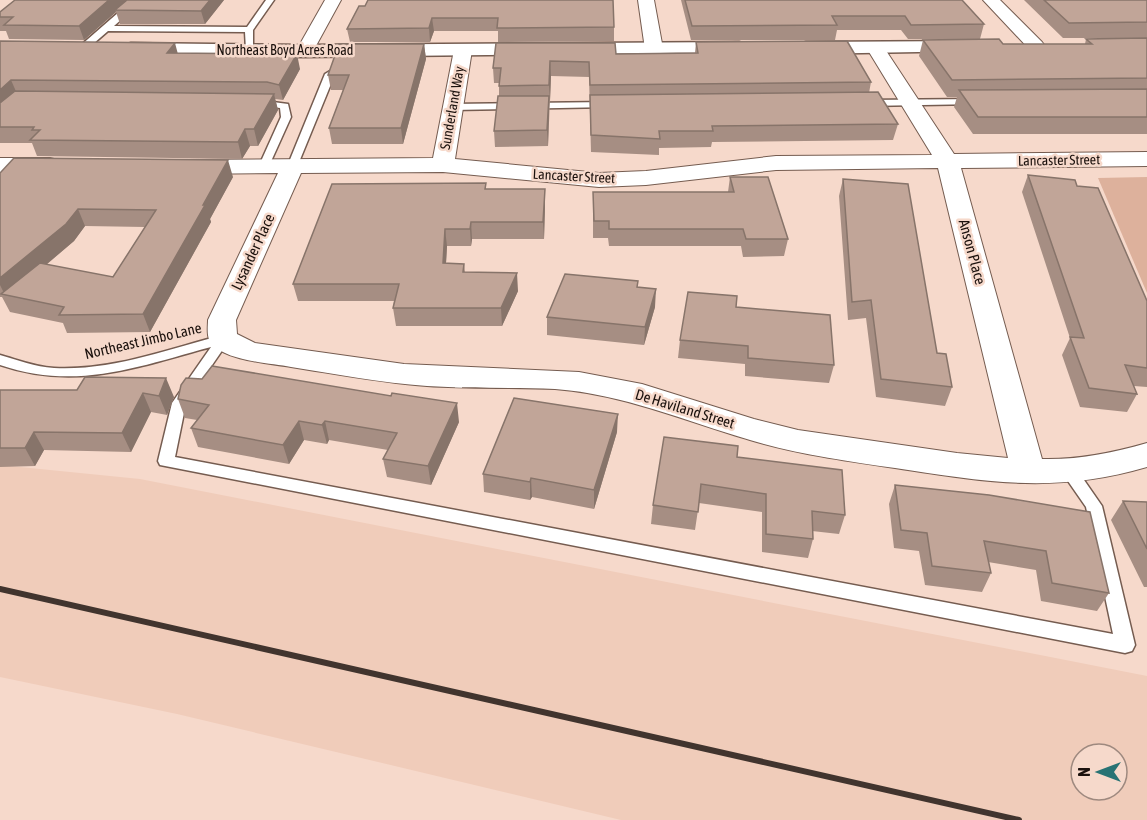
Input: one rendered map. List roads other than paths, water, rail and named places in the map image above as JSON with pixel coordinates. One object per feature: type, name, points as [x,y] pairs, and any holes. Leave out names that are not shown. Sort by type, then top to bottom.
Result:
[{"type":"street","points":[[305,51],[333,0]]},
{"type":"street","points":[[646,0],[654,49]]},
{"type":"street","points":[[991,0],[1036,46]]},
{"type":"street","points":[[782,48],[990,46]]},
{"type":"street","points":[[1013,46],[1058,46]]},
{"type":"street","name":"Anson Place","points":[[875,47],[948,162],[1029,472]]},
{"type":"street","name":"Northeast Boyd Acres Road","points":[[59,48],[305,51],[759,48]]},
{"type":"street","name":"Sunderland Way","points":[[443,165],[463,50]]},
{"type":"street","name":"Lancaster Street","points":[[168,167],[292,168],[443,165],[600,180],[646,178],[776,163],[1147,159]]},
{"type":"street","points":[[0,165],[72,166]]},
{"type":"street","name":"Lysander Place","points":[[223,339],[222,320],[292,168]]},
{"type":"street","name":"De Haviland Street","points":[[223,339],[249,351],[424,376],[550,378],[600,385],[656,398],[768,435],[847,450],[964,466],[1029,472],[1069,471],[1102,467],[1147,454]]},
{"type":"lane","points":[[83,48],[130,7],[146,0]]},
{"type":"lane","points":[[250,50],[249,30],[270,0]]},
{"type":"lane","points":[[107,28],[249,30]]},
{"type":"lane","points":[[292,168],[330,74]]},
{"type":"lane","points":[[852,103],[993,101]]},
{"type":"lane","points":[[248,103],[285,106],[286,117],[263,168]]},
{"type":"lane","points":[[452,107],[617,105]]},
{"type":"lane","points":[[223,339],[179,403],[166,460],[1125,645],[1094,506],[1069,471]]},
{"type":"lane","name":"Northeast Jimbo Lane","points":[[0,360],[20,369],[52,374],[88,372],[223,339]]},
{"type":"railway","points":[[0,589],[1019,820]]}]
